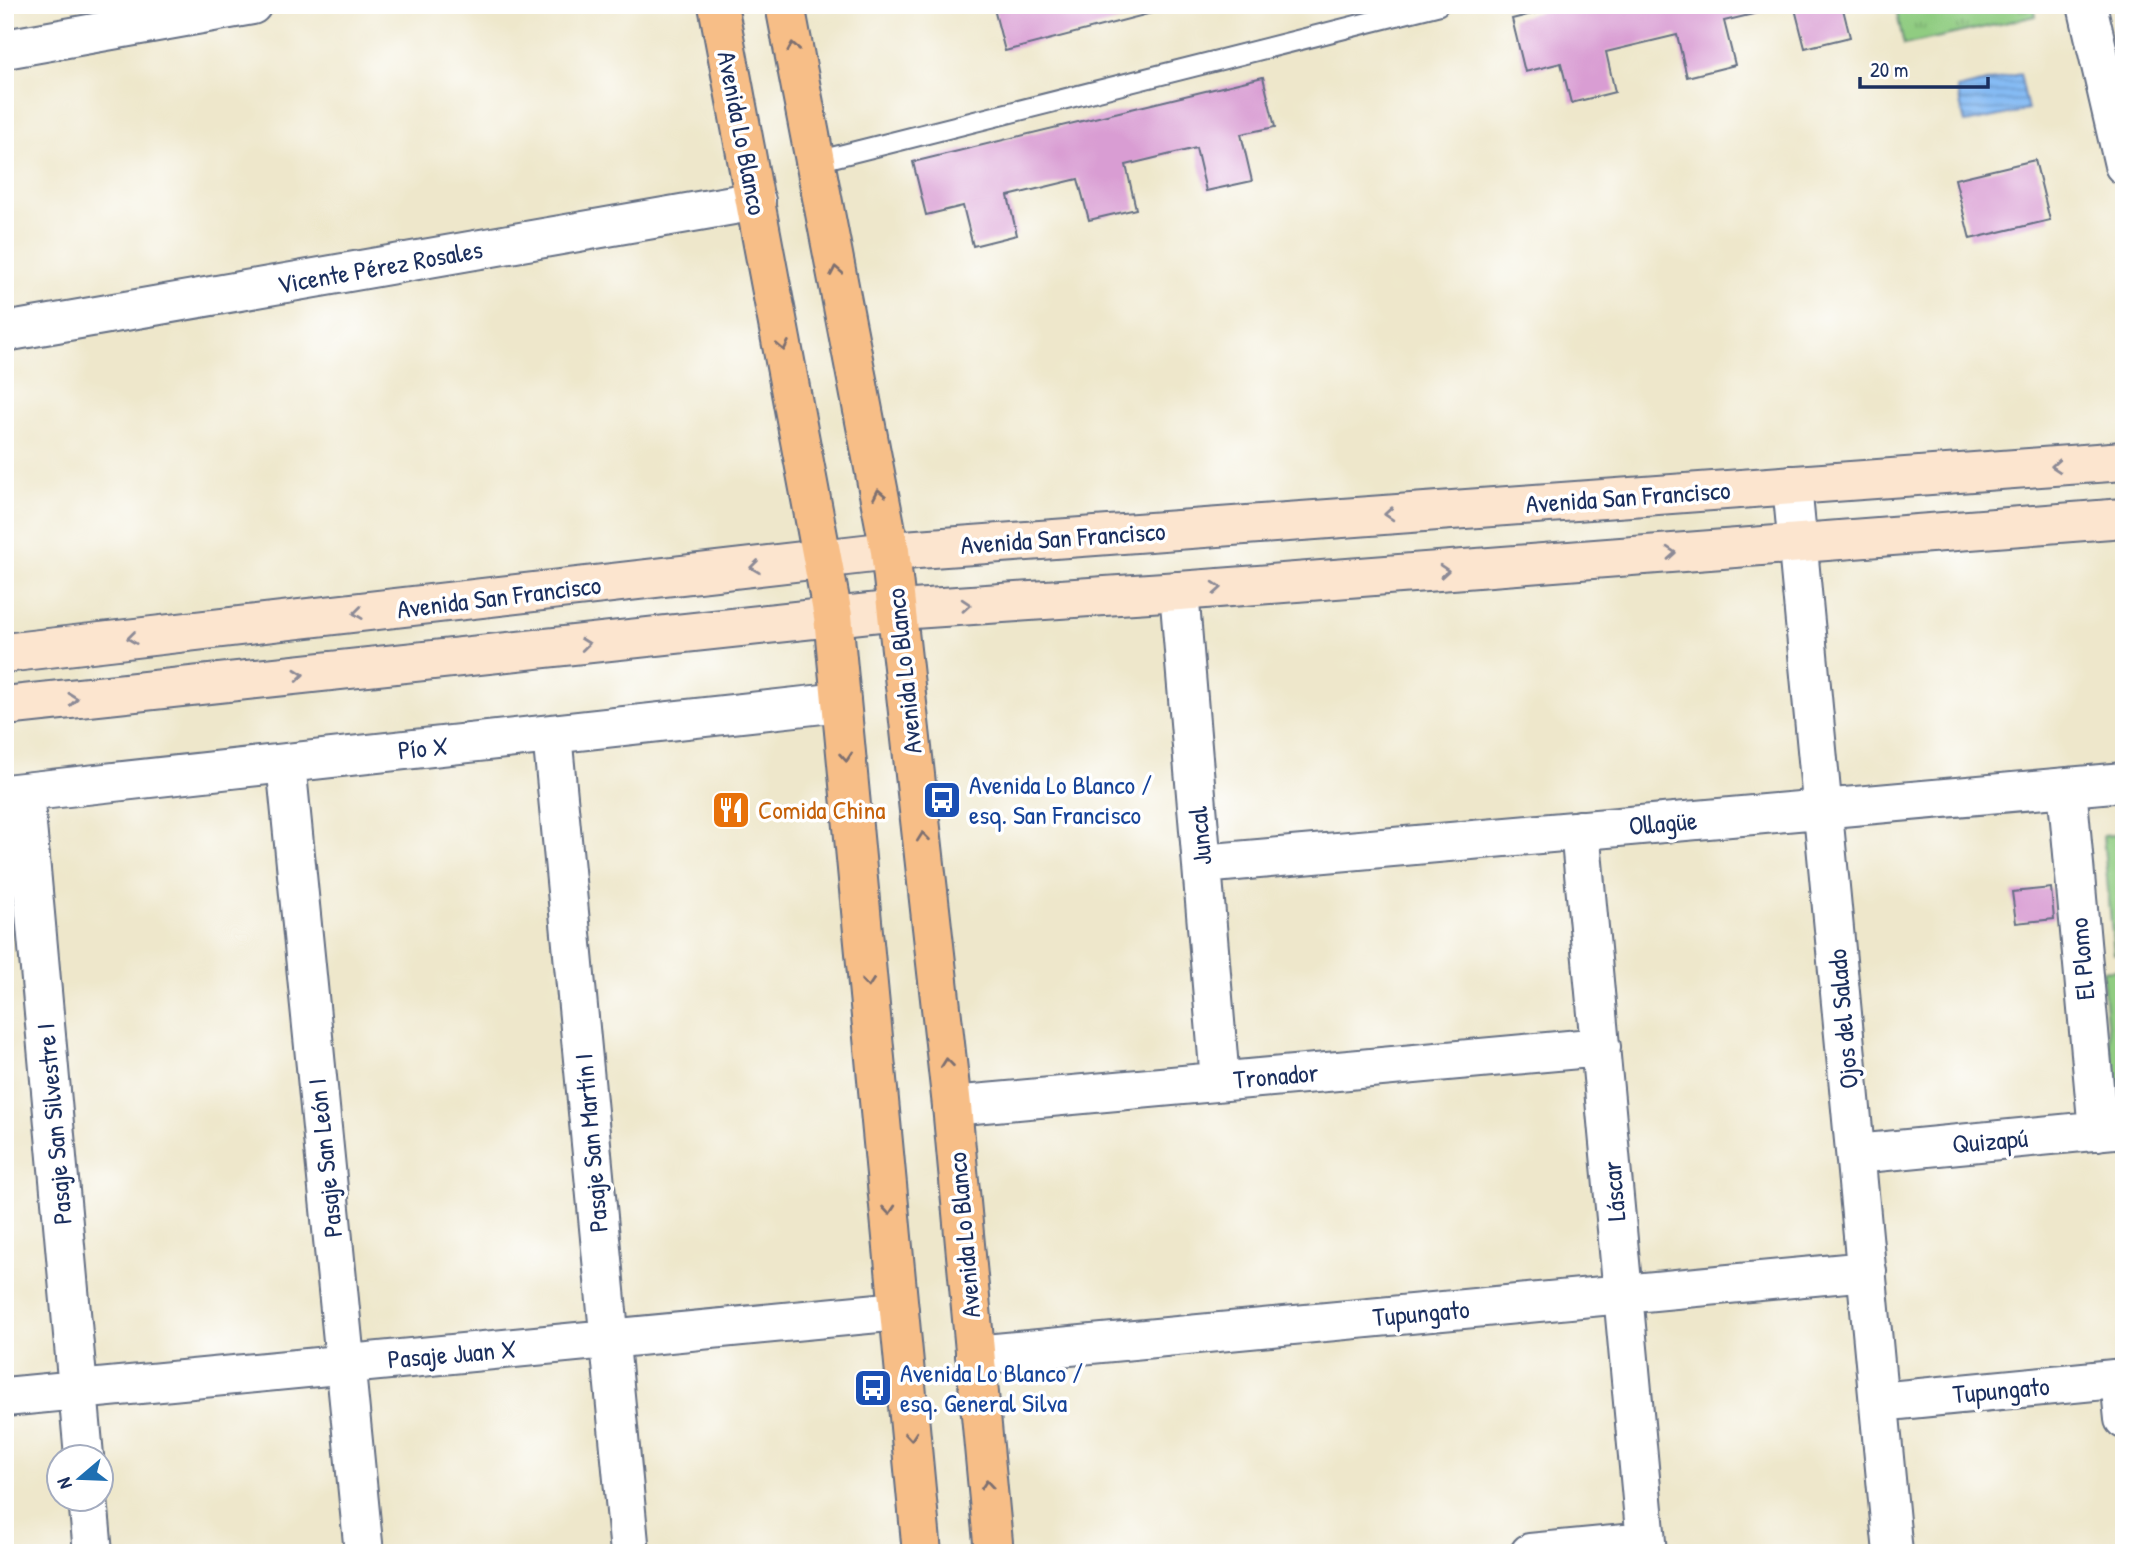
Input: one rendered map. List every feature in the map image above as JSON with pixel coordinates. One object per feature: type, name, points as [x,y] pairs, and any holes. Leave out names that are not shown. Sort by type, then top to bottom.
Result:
[{"type":"main road","name":"Avenida Lo Blanco","points":[[718,5],[833,616],[922,1553]]},
{"type":"main road","name":"Avenida Lo Blanco","points":[[785,5],[890,551],[898,610],[952,1106],[994,1553]]},
{"type":"street","points":[[5,49],[149,14],[252,5]]},
{"type":"street","points":[[2088,5],[2113,72],[2124,165]]},
{"type":"street","name":"Vicente Pérez Rosales","points":[[5,332],[756,201]]},
{"type":"street","name":"Avenida San Francisco","points":[[5,653],[890,551],[2124,461]]},
{"type":"street","name":"Ojos del Salado","points":[[1792,485],[1893,1553]]},
{"type":"street","name":"Avenida San Francisco","points":[[5,706],[898,610],[2124,518]]},
{"type":"street","name":"Juncal","points":[[1179,591],[1220,1081]]},
{"type":"street","name":"Pío X","points":[[15,793],[841,702]]},
{"type":"street","name":"Pasaje San Martín I","points":[[552,734],[630,1553]]},
{"type":"street","name":"Pasaje San León I","points":[[286,763],[365,1553]]},
{"type":"street","name":"Ollagüe","points":[[1202,864],[2124,782]]},
{"type":"street","name":"El Plomo","points":[[2067,787],[2111,1130]]},
{"type":"street","name":"Pasaje San Silvestre I","points":[[15,793],[82,1442]]},
{"type":"street","name":"Láscar","points":[[1580,830],[1647,1547]]},
{"type":"street","name":"Tronador","points":[[952,1106],[1601,1047]]},
{"type":"street","name":"Quizapú","points":[[1856,1154],[2111,1130]]},
{"type":"street","name":"Tupungato","points":[[975,1355],[1867,1271]]},
{"type":"street","name":"Pasaje Juan X","points":[[5,1397],[899,1311]]},
{"type":"street","points":[[2122,1379],[2124,1419]]},
{"type":"street","name":"Tupungato","points":[[1879,1402],[2122,1379]]},
{"type":"street","points":[[89,1512],[93,1553]]},
{"type":"street","points":[[1530,1553],[1647,1547]]},
{"type":"lane","points":[[814,162],[1438,5]]},
{"type":"green space","points":[[1895,5],[2034,5],[2036,16],[1904,45]]},
{"type":"green space","points":[[2124,834],[2124,953],[2114,954],[2103,836]]},
{"type":"green space","points":[[2124,969],[2124,1113],[2116,1114],[2102,971]]},
{"type":"water","points":[[2020,74],[2028,110],[1965,123],[1957,89]]},
{"type":"building","points":[[993,5],[1179,5],[1179,6],[1005,51]]},
{"type":"building","points":[[1567,5],[1787,6],[1724,21],[1735,65],[1687,77],[1677,35],[1606,52],[1615,92],[1571,103],[1561,63],[1525,72],[1512,19]]},
{"type":"building","points":[[1794,5],[1842,5],[1850,37],[1805,48]]},
{"type":"building","points":[[1263,77],[1275,127],[1241,134],[1252,181],[1206,191],[1196,148],[1126,165],[1136,209],[1089,220],[1078,179],[1008,196],[1017,235],[973,246],[963,206],[926,215],[913,162]]},
{"type":"building","points":[[2035,160],[2050,220],[1970,239],[1955,179]]},
{"type":"building","points":[[2051,888],[2054,919],[2016,923],[2012,892]]},
{"type":"place","name":"Avenida Lo Blanco / esq. San Francisco","points":[[942,800]]},
{"type":"place","name":"Comida China","points":[[731,810]]},
{"type":"place","name":"Avenida Lo Blanco / esq. General Silva","points":[[873,1388]]}]
